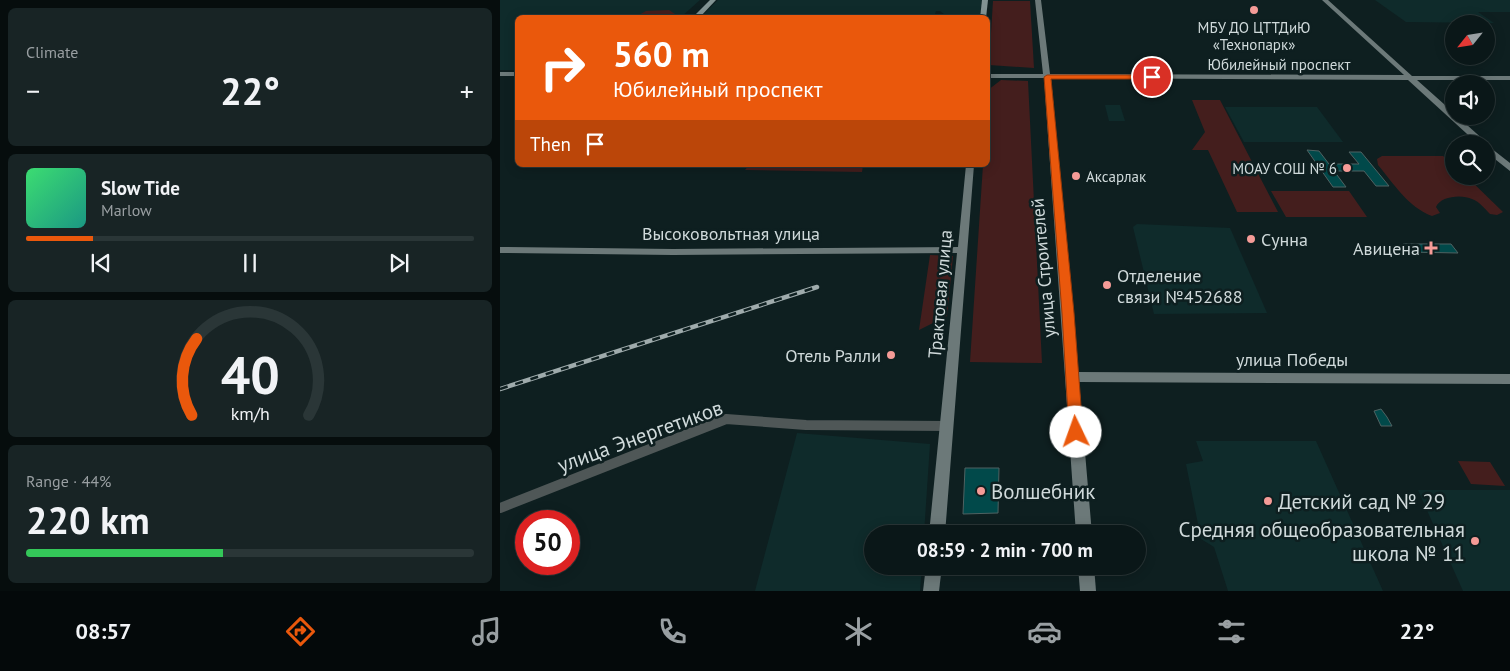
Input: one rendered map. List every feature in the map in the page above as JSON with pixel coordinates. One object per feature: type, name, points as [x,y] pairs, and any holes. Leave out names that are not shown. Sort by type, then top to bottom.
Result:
[{"type":"main road","points":[[698,15],[713,0]]},
{"type":"main road","points":[[983,15],[984,0]]},
{"type":"main road","name":"улица Строителей","points":[[1038,0],[1047,76],[1073,377],[1083,525]]},
{"type":"main road","points":[[1325,0],[1473,135]]},
{"type":"main road","points":[[990,71],[1005,76]]},
{"type":"main road","points":[[500,74],[515,74]]},
{"type":"main road","name":"Юбилейный проспект","points":[[990,76],[1510,76]]},
{"type":"main road","points":[[990,82],[1005,76]]},
{"type":"main road","points":[[1495,154],[1510,168]]},
{"type":"main road","name":"Трактовая улица","points":[[938,525],[970,167]]},
{"type":"main road","name":"улица Победы","points":[[1073,377],[1510,379]]},
{"type":"main road","points":[[932,591],[933,575]]},
{"type":"main road","points":[[1087,575],[1088,591]]},
{"type":"street","name":"Высоковольтная улица","points":[[500,250],[673,252],[962,250]]},
{"type":"street","name":"улица Энергетиков","points":[[500,508],[726,419],[806,425],[946,426]]},
{"type":"shaded area","points":[[500,0],[700,0],[683,15],[515,15],[515,70],[500,70]]},
{"type":"shaded area","points":[[718,0],[982,0],[980,14],[944,14],[936,11],[935,15],[703,15]]},
{"type":"shaded area","points":[[1375,0],[1510,0],[1510,12],[1478,12],[1482,15],[1445,15],[1445,22],[1406,22]]},
{"type":"shaded area","points":[[993,1],[1030,1],[1034,68],[990,65]]},
{"type":"shaded area","points":[[669,10],[675,14],[639,15],[646,11]]},
{"type":"shaded area","points":[[1001,80],[1028,81],[1042,363],[970,362],[983,167],[990,167],[990,88]]},
{"type":"shaded area","points":[[1192,100],[1220,100],[1278,212],[1237,212],[1208,150],[1192,150],[1205,132]]},
{"type":"shaded area","points":[[1105,105],[1120,105],[1125,121],[1109,121]]},
{"type":"shaded area","points":[[1225,107],[1317,107],[1343,142],[1244,142]]},
{"type":"shaded area","points":[[1382,156],[1443,156],[1445,158],[1445,185],[1475,185],[1503,212],[1497,215],[1490,214],[1475,200],[1457,196],[1447,198],[1438,203],[1436,207],[1440,213],[1432,216],[1423,212],[1409,201],[1378,165],[1377,159]]},
{"type":"shaded area","points":[[747,167],[863,167],[862,172],[745,170]]},
{"type":"shaded area","points":[[1271,191],[1349,191],[1367,217],[1286,217]]},
{"type":"shaded area","points":[[1137,224],[1230,228],[1267,313],[1154,314],[1133,227]]},
{"type":"shaded area","points":[[930,255],[953,256],[947,316],[919,330]]},
{"type":"shaded area","points":[[797,433],[930,444],[925,525],[864,525],[864,575],[921,575],[920,591],[755,591]]},
{"type":"shaded area","name":"Детский сад № 29","points":[[1196,441],[1316,441],[1383,591],[1228,591],[1214,547],[1201,539],[1186,464],[1203,461]]},
{"type":"shaded area","points":[[1458,461],[1490,462],[1505,486],[1471,484]]},
{"type":"shaded area","name":"Средняя общеобразовательная школа № 11","points":[[1418,490],[1510,490],[1510,591],[1463,591]]},
{"type":"building","name":"МОАУ СОШ № 6","points":[[1307,150],[1319,151],[1329,164],[1359,164],[1349,152],[1361,152],[1389,186],[1376,186],[1364,171],[1334,171],[1346,187],[1333,187]]},
{"type":"building","name":"Авицена","points":[[1403,244],[1451,244],[1458,253],[1409,252]]},
{"type":"building","points":[[1381,409],[1392,426],[1381,426],[1374,411]]},
{"type":"building","name":"Волшебник","points":[[965,468],[999,468],[998,513],[963,514]]},
{"type":"railway","points":[[500,389],[817,287]]},
{"type":"place","name":"МБУ ДО ЦТТДиЮ «Технопарк»","points":[[1254,10]]},
{"type":"place","name":"МОАУ СОШ № 6","points":[[1347,168]]},
{"type":"place","name":"Аксарлак","points":[[1076,176]]},
{"type":"place","name":"Сунна","points":[[1251,239]]},
{"type":"place","name":"Авицена","points":[[1431,248]]},
{"type":"place","name":"Отделение связи №452688","points":[[1107,285]]},
{"type":"place","name":"Отель Ралли","points":[[891,355]]},
{"type":"place","name":"Волшебник","points":[[981,491]]},
{"type":"place","name":"Детский сад № 29","points":[[1268,501]]},
{"type":"place","name":"Средняя общеобразовательная школа № 11","points":[[1475,541]]},
{"type":"route","points":[[1076,432],[1068,313],[1047,77],[1152,77]]}]
